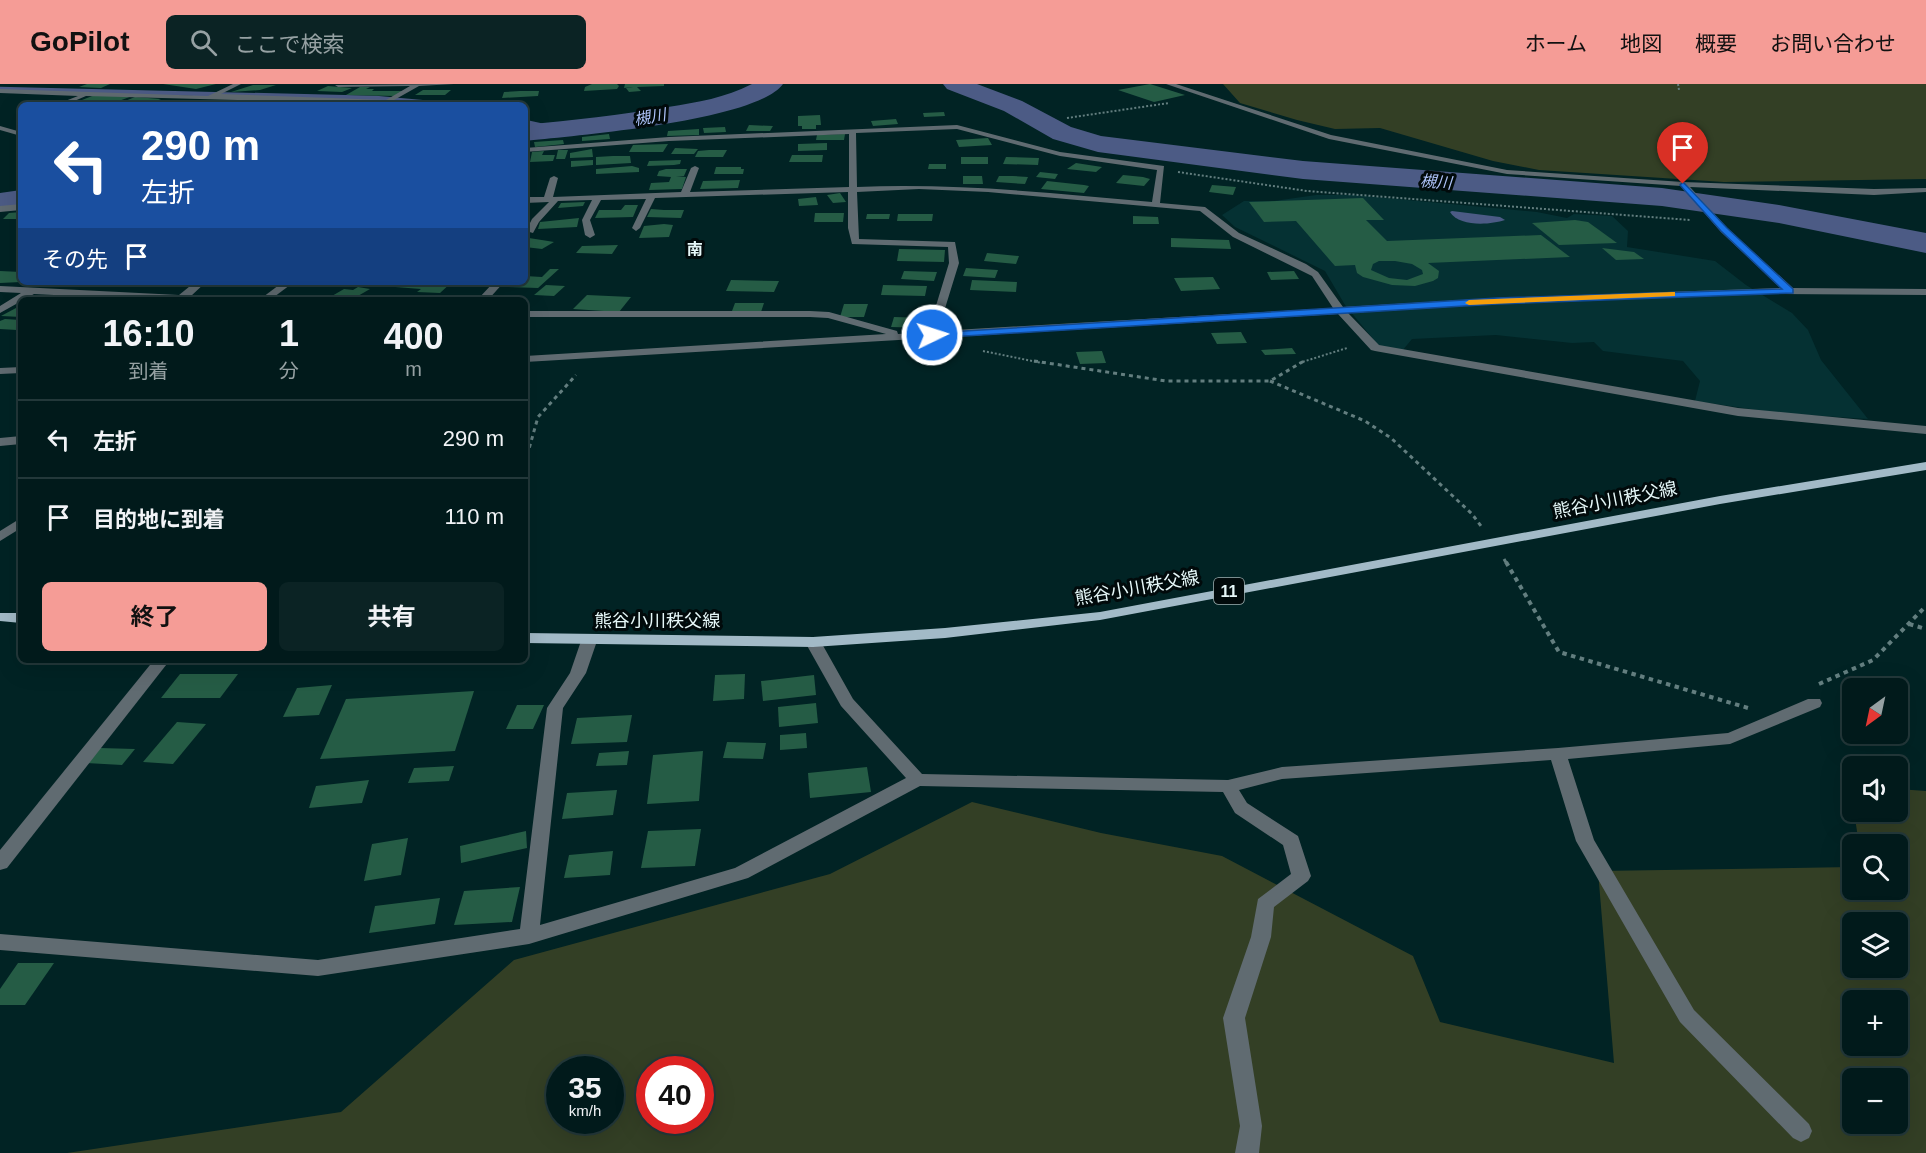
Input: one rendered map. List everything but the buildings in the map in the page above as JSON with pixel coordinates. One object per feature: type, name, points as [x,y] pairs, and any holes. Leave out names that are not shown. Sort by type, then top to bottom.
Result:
[{"type":"main road","name":"熊谷小川秩父線","points":[[528,638],[813,642],[945,633],[1100,616],[1720,500],[1926,466]]},
{"type":"street","points":[[202,102],[238,84]]},
{"type":"street","points":[[341,84],[338,85],[451,84]]},
{"type":"street","points":[[1169,84],[1329,137],[1457,164],[1537,174],[1685,186],[1874,192],[1926,190]]},
{"type":"street","points":[[0,91],[387,102],[416,86]]},
{"type":"street","points":[[66,102],[91,93]]},
{"type":"street","points":[[528,150],[608,142],[957,127],[1060,154],[1161,168],[1156,203]]},
{"type":"street","points":[[0,128],[18,134]]},
{"type":"street","points":[[852,131],[854,145],[851,188],[855,242],[952,244],[954,263],[932,335]]},
{"type":"street","points":[[0,137],[18,134]]},
{"type":"street","points":[[685,194],[695,168]]},
{"type":"street","points":[[530,231],[552,199],[554,178]]},
{"type":"street","points":[[1685,186],[1716,220],[1790,291]]},
{"type":"street","points":[[528,200],[851,188],[988,190],[1156,203],[1202,209],[1236,235],[1303,266],[1315,274],[1340,310],[1375,348],[1738,412],[1926,430]]},
{"type":"street","points":[[636,228],[652,195]]},
{"type":"street","points":[[590,235],[586,220],[598,197]]},
{"type":"street","points":[[0,209],[18,207]]},
{"type":"street","points":[[22,297],[41,285]]},
{"type":"street","points":[[183,297],[197,285]]},
{"type":"street","points":[[268,297],[285,285]]},
{"type":"street","points":[[485,297],[496,285]]},
{"type":"street","points":[[0,289],[144,297]]},
{"type":"street","points":[[528,359],[1497,301],[1790,291],[1926,292]]},
{"type":"street","points":[[0,310],[18,299]]},
{"type":"street","points":[[528,314],[830,315],[905,337]]},
{"type":"street","points":[[0,371],[18,370]]},
{"type":"street","points":[[0,441],[18,440]]},
{"type":"street","points":[[0,537],[18,524]]},
{"type":"street","points":[[529,936],[555,708],[578,673],[589,640]]},
{"type":"street","points":[[813,642],[847,702],[917,780]]},
{"type":"street","points":[[0,863],[160,663]]},
{"type":"street","points":[[0,942],[318,968],[529,936],[741,873],[917,780],[1228,786],[1282,772],[1558,754],[1730,738],[1780,717],[1814,695]]},
{"type":"street","points":[[1558,754],[1586,841],[1687,1016],[1800,1131]]},
{"type":"street","points":[[1228,786],[1241,808],[1291,841],[1301,876],[1265,903],[1262,937],[1234,1018],[1251,1126],[1247,1153]]},
{"type":"path","points":[[1678,84],[1679,90]]},
{"type":"path","points":[[1067,118],[1206,97]]},
{"type":"path","points":[[1161,168],[1307,191],[1716,220]]},
{"type":"path","points":[[956,334],[965,345],[990,354],[1042,363],[1166,381],[1270,381],[1365,421],[1391,438],[1472,514],[1494,542],[1559,652],[1780,717]]},
{"type":"path","points":[[1270,381],[1299,363],[1344,348],[1375,348]]},
{"type":"path","points":[[528,452],[538,417],[592,356]]},
{"type":"path","points":[[1814,695],[1873,660],[1926,606]]},
{"type":"path","points":[[1909,624],[1926,629]]},
{"type":"shaded area","points":[[1316,195],[1354,195],[1537,212],[1567,218],[1574,214],[1612,216],[1628,231],[1627,247],[1715,261],[1746,285],[1792,313],[1808,330],[1821,360],[1868,419],[1778,413],[1695,401],[1700,381],[1683,361],[1603,351],[1594,342],[1572,343],[1496,335],[1412,339],[1402,351],[1379,346],[1345,305],[1325,271],[1235,227],[1222,215],[1244,201],[1274,201]]},
{"type":"green space","points":[[1223,84],[1926,84],[1926,179],[1724,182],[1539,170],[1493,161],[1380,128],[1335,129],[1297,120],[1240,103]]},
{"type":"green space","points":[[1908,790],[1926,791],[1926,1153],[67,1153],[341,1112],[514,960],[830,874],[972,802],[1101,833],[1222,856],[1413,956],[1440,1022],[1614,1063],[1598,871],[1842,867],[1842,900],[1908,900],[1908,834],[1857,834],[1856,822],[1908,822]]},
{"type":"water","points":[[1450,212],[1500,217],[1505,220],[1475,224],[1454,217]]},
{"type":"waterway","name":"槻川","points":[[528,133],[618,123],[710,107],[740,100],[771,84]]},
{"type":"waterway","name":"槻川","points":[[955,84],[1013,106],[1062,133],[1098,144],[1303,170],[1662,197],[1779,214],[1926,243]]},
{"type":"waterway","points":[[0,89],[376,98],[420,102]]},
{"type":"waterway","points":[[528,123],[557,129]]},
{"type":"waterway","name":"槻川","points":[[0,202],[18,199]]},
{"type":"slow traffic","points":[[1469,303],[1672,294]]},
{"type":"district","name":"南","points":[[695,249]]},
{"type":"route","points":[[932,335],[1497,301],[1790,291],[1724,230],[1683,184]]}]
